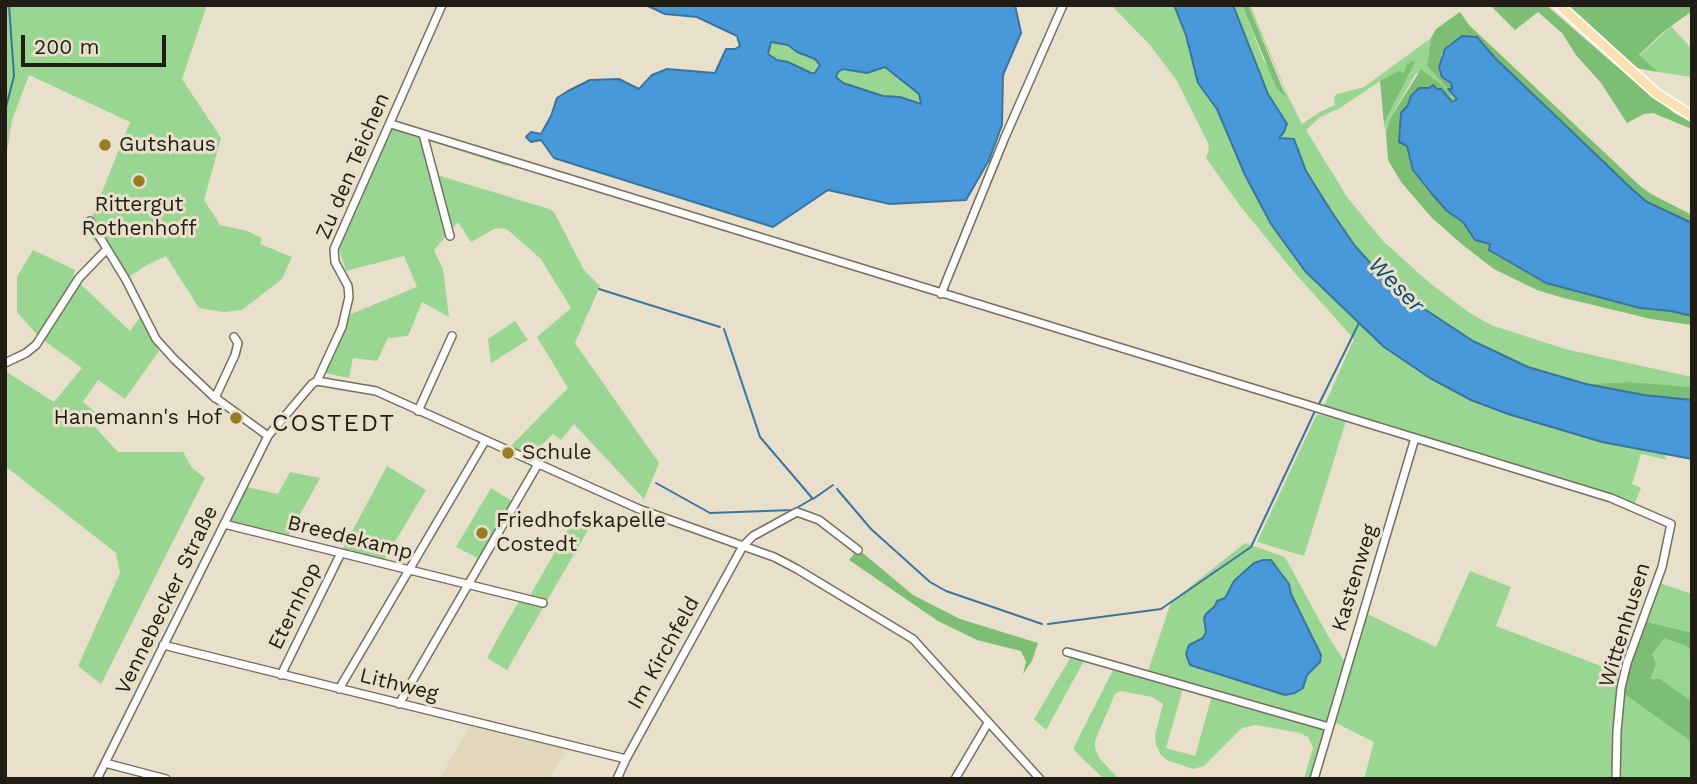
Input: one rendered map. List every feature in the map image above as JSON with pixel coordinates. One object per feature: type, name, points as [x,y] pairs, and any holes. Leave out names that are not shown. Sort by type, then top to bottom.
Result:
[{"type":"main road","points":[[1559,5],[1656,93],[1692,116]]},
{"type":"street","name":"Zu den Teichen","points":[[268,436],[312,384],[317,382],[342,327],[349,297],[348,286],[335,261],[334,249],[442,5]]},
{"type":"street","points":[[941,294],[1063,5]]},
{"type":"street","points":[[391,124],[1415,438]]},
{"type":"street","points":[[423,134],[450,236]]},
{"type":"street","points":[[90,221],[156,339],[215,398],[268,436]]},
{"type":"street","points":[[5,363],[36,345],[79,278],[107,249]]},
{"type":"street","points":[[418,411],[452,336]]},
{"type":"street","points":[[215,398],[235,355],[238,343],[234,337]]},
{"type":"street","points":[[317,382],[365,388],[639,509],[774,557],[797,569],[913,639],[1040,779]]},
{"type":"street","name":"Vennebecker Straße","points":[[97,779],[268,436]]},
{"type":"street","name":"Wittenhusen","points":[[1415,438],[1611,498],[1671,524],[1662,567],[1627,663],[1621,688],[1616,779]]},
{"type":"street","name":"Kastenweg","points":[[1314,779],[1415,438]]},
{"type":"street","points":[[339,689],[485,441]]},
{"type":"street","points":[[399,704],[538,464]]},
{"type":"street","points":[[743,546],[752,536],[797,512],[818,520],[858,550]]},
{"type":"street","name":"Breedekamp","points":[[224,524],[543,603]]},
{"type":"street","name":"Im Kirchfeld","points":[[617,779],[743,546]]},
{"type":"street","name":"Eternhop","points":[[281,675],[341,553]]},
{"type":"street","name":"Lithweg","points":[[163,645],[626,759]]},
{"type":"street","points":[[1067,652],[1329,727]]},
{"type":"street","points":[[955,779],[988,723]]},
{"type":"street","points":[[105,763],[166,779]]},
{"type":"shaded area","points":[[470,726],[568,747],[549,779],[439,779]]},
{"type":"green space","points":[[5,5],[207,5],[182,79],[221,138],[204,200],[220,225],[247,231],[262,238],[260,244],[292,257],[282,279],[242,310],[224,312],[199,308],[166,256],[124,280],[104,250],[86,232],[130,122],[29,75],[12,120],[5,162]]},
{"type":"green space","points":[[1111,5],[1174,5],[1186,35],[1198,83],[1217,109],[1245,175],[1271,224],[1336,300],[1384,347],[1508,414],[1602,442],[1666,454],[1667,460],[1641,454],[1632,484],[1641,488],[1635,503],[1324,406],[1354,339],[1241,207],[1206,158],[1208,143],[1177,81],[1150,45]]},
{"type":"green space","points":[[1233,5],[1242,5],[1263,59],[1287,95],[1250,5],[1302,124],[1335,105],[1334,97],[1337,94],[1364,87],[1431,38],[1427,66],[1456,97],[1455,101],[1450,100],[1453,100],[1452,96],[1416,73],[1390,119],[1386,133],[1384,124],[1415,62],[1404,73],[1399,72],[1380,81],[1340,108],[1320,117],[1306,130],[1347,197],[1384,242],[1431,284],[1491,325],[1565,349],[1692,377],[1692,387],[1632,382],[1586,384],[1528,367],[1473,341],[1383,277],[1355,246],[1331,211],[1306,171],[1294,139],[1279,138],[1287,124],[1268,94]]},
{"type":"green space","points":[[1242,5],[1248,5],[1286,97],[1277,89]]},
{"type":"green space","points":[[1490,5],[1546,5],[1651,96],[1692,122],[1692,129],[1653,113],[1644,114],[1627,123],[1601,83],[1576,55],[1562,33],[1538,12],[1515,30]]},
{"type":"green space","points":[[1565,5],[1692,5],[1692,11],[1663,32],[1639,55],[1658,72],[1636,68]]},
{"type":"green space","points":[[1460,12],[1469,25],[1639,185],[1692,215],[1692,223],[1647,202],[1634,191],[1477,38],[1451,43],[1441,55],[1446,78],[1452,87],[1448,89],[1427,66],[1431,38],[1436,29]]},
{"type":"green space","points":[[1671,26],[1692,49],[1691,77],[1658,72],[1639,56]]},
{"type":"green space","points":[[771,42],[788,45],[804,56],[815,59],[820,65],[815,73],[811,73],[777,60],[768,54]]},
{"type":"green space","points":[[1412,61],[1415,62],[1384,124],[1380,81],[1399,71],[1404,73]]},
{"type":"green space","points":[[885,67],[920,94],[921,104],[900,97],[883,96],[843,83],[836,77],[843,69],[867,73]]},
{"type":"green space","points":[[1421,69],[1445,88],[1454,100],[1450,100],[1441,89],[1419,88],[1411,96],[1407,146],[1413,170],[1447,211],[1463,222],[1475,240],[1490,244],[1489,250],[1546,283],[1640,308],[1692,316],[1692,325],[1651,319],[1537,290],[1494,269],[1432,218],[1401,182],[1388,160],[1386,133],[1390,119]]},
{"type":"green space","points":[[391,122],[510,158],[507,166],[427,140],[434,174],[554,212],[584,270],[600,286],[575,343],[659,463],[644,499],[574,424],[561,440],[553,434],[529,457],[509,448],[568,388],[537,337],[571,308],[541,259],[508,230],[494,229],[471,242],[458,222],[434,250],[443,269],[449,317],[422,302],[408,336],[388,338],[377,361],[353,358],[349,378],[325,373],[351,314],[417,287],[404,256],[346,271],[339,249]]},
{"type":"green space","points":[[33,250],[75,270],[73,277],[130,331],[141,316],[159,351],[125,399],[98,380],[83,402],[95,412],[92,424],[118,452],[183,452],[192,468],[205,478],[101,684],[78,666],[120,573],[116,553],[5,466],[5,371],[54,402],[82,368],[39,337],[17,312],[17,277]]},
{"type":"green space","points":[[515,321],[528,340],[491,363],[488,339]]},
{"type":"green space","points":[[1631,382],[1692,387],[1692,400],[1644,395],[1586,384]]},
{"type":"green space","points":[[1317,414],[1346,421],[1304,556],[1257,542]]},
{"type":"green space","points":[[387,466],[426,490],[382,563],[341,552]]},
{"type":"green space","points":[[290,472],[320,478],[285,542],[224,527],[243,486],[278,494]]},
{"type":"green space","points":[[491,488],[517,504],[482,560],[456,547]]},
{"type":"green space","points":[[572,522],[588,530],[507,670],[487,658],[521,597],[528,599]]},
{"type":"green space","points":[[1245,543],[1285,557],[1346,664],[1363,612],[1436,647],[1470,571],[1511,587],[1496,626],[1622,674],[1654,581],[1692,594],[1692,779],[1364,779],[1374,742],[1330,720],[1313,779],[1304,779],[1313,748],[1308,737],[1256,725],[1242,728],[1204,766],[1193,769],[1167,760],[1156,745],[1155,735],[1163,704],[1152,697],[1121,691],[1115,694],[1095,741],[1100,759],[1119,779],[1104,779],[1073,749],[1114,668],[1146,677],[1171,602]],"holes":[[[1278,567],[1289,584],[1291,594],[1320,655],[1315,668],[1307,675],[1194,641],[1203,638],[1206,631],[1206,614],[1217,601],[1225,598],[1234,581]],[[1183,688],[1212,696],[1195,756],[1166,748]]]},
{"type":"green space","points":[[858,549],[913,595],[960,619],[1038,643],[1032,661],[1023,674],[1026,662],[1021,651],[977,640],[938,621],[849,560]]},
{"type":"green space","points":[[1646,622],[1692,633],[1692,651],[1685,645],[1664,638],[1652,654],[1656,664],[1650,679],[1660,679],[1692,702],[1692,742],[1622,692]]},
{"type":"green space","points":[[1072,655],[1085,659],[1046,730],[1034,719]]},
{"type":"water","points":[[646,5],[1015,5],[1021,33],[1003,75],[1002,125],[989,160],[966,200],[890,204],[828,190],[773,227],[554,158],[541,140],[531,142],[526,137],[531,132],[541,134],[557,98],[590,80],[619,79],[639,89],[652,75],[667,69],[715,73],[726,49],[740,46],[737,36],[697,17],[665,14]],"holes":[[[771,42],[788,45],[815,59],[820,65],[815,73],[811,73],[777,60],[768,54]],[[885,67],[919,94],[921,104],[900,97],[883,96],[843,83],[836,77],[843,69],[867,73]]]},
{"type":"water","points":[[1174,5],[1233,5],[1268,94],[1287,124],[1279,138],[1294,139],[1306,171],[1331,211],[1355,246],[1383,277],[1473,341],[1528,367],[1586,384],[1644,395],[1692,400],[1692,459],[1602,442],[1508,414],[1471,400],[1430,378],[1384,347],[1305,271],[1271,224],[1245,175],[1217,109],[1198,83],[1186,35]]},
{"type":"water","points":[[1462,36],[1477,37],[1495,58],[1647,202],[1692,223],[1692,316],[1640,308],[1546,283],[1489,250],[1490,244],[1475,240],[1463,222],[1447,211],[1432,194],[1413,170],[1407,146],[1399,142],[1401,113],[1419,88],[1433,85],[1441,89],[1452,102],[1457,99],[1448,89],[1452,89],[1451,83],[1442,77],[1439,67],[1445,49]]},
{"type":"water","points":[[1271,560],[1289,584],[1291,594],[1321,655],[1320,662],[1307,675],[1303,688],[1295,693],[1285,695],[1190,665],[1186,654],[1189,645],[1203,638],[1206,632],[1206,614],[1217,601],[1225,598],[1234,581],[1254,563]]},
{"type":"waterway","points":[[5,111],[14,76],[9,5]]},
{"type":"waterway","points":[[599,289],[720,327]]},
{"type":"waterway","points":[[1318,406],[1359,323]]},
{"type":"waterway","points":[[724,329],[760,437],[813,499],[833,485]]},
{"type":"waterway","points":[[1048,624],[1161,609],[1251,547],[1315,411]]},
{"type":"waterway","points":[[656,483],[710,513],[793,510],[812,499]]},
{"type":"waterway","points":[[837,489],[871,529],[930,582],[946,591],[1042,624]]},
{"type":"place","name":"Gutshaus","points":[[105,145]]},
{"type":"place","name":"Rittergut Rothenhoff","points":[[139,181]]},
{"type":"place","name":"Hanemann's Hof","points":[[236,418]]},
{"type":"place","name":"Schule","points":[[508,453]]},
{"type":"place","name":"Friedhofskapelle Costedt","points":[[482,533]]},
{"type":"district","name":"COSTEDT","points":[[334,424]]},
{"type":"water label","name":"Weser","points":[[1396,285]]}]
